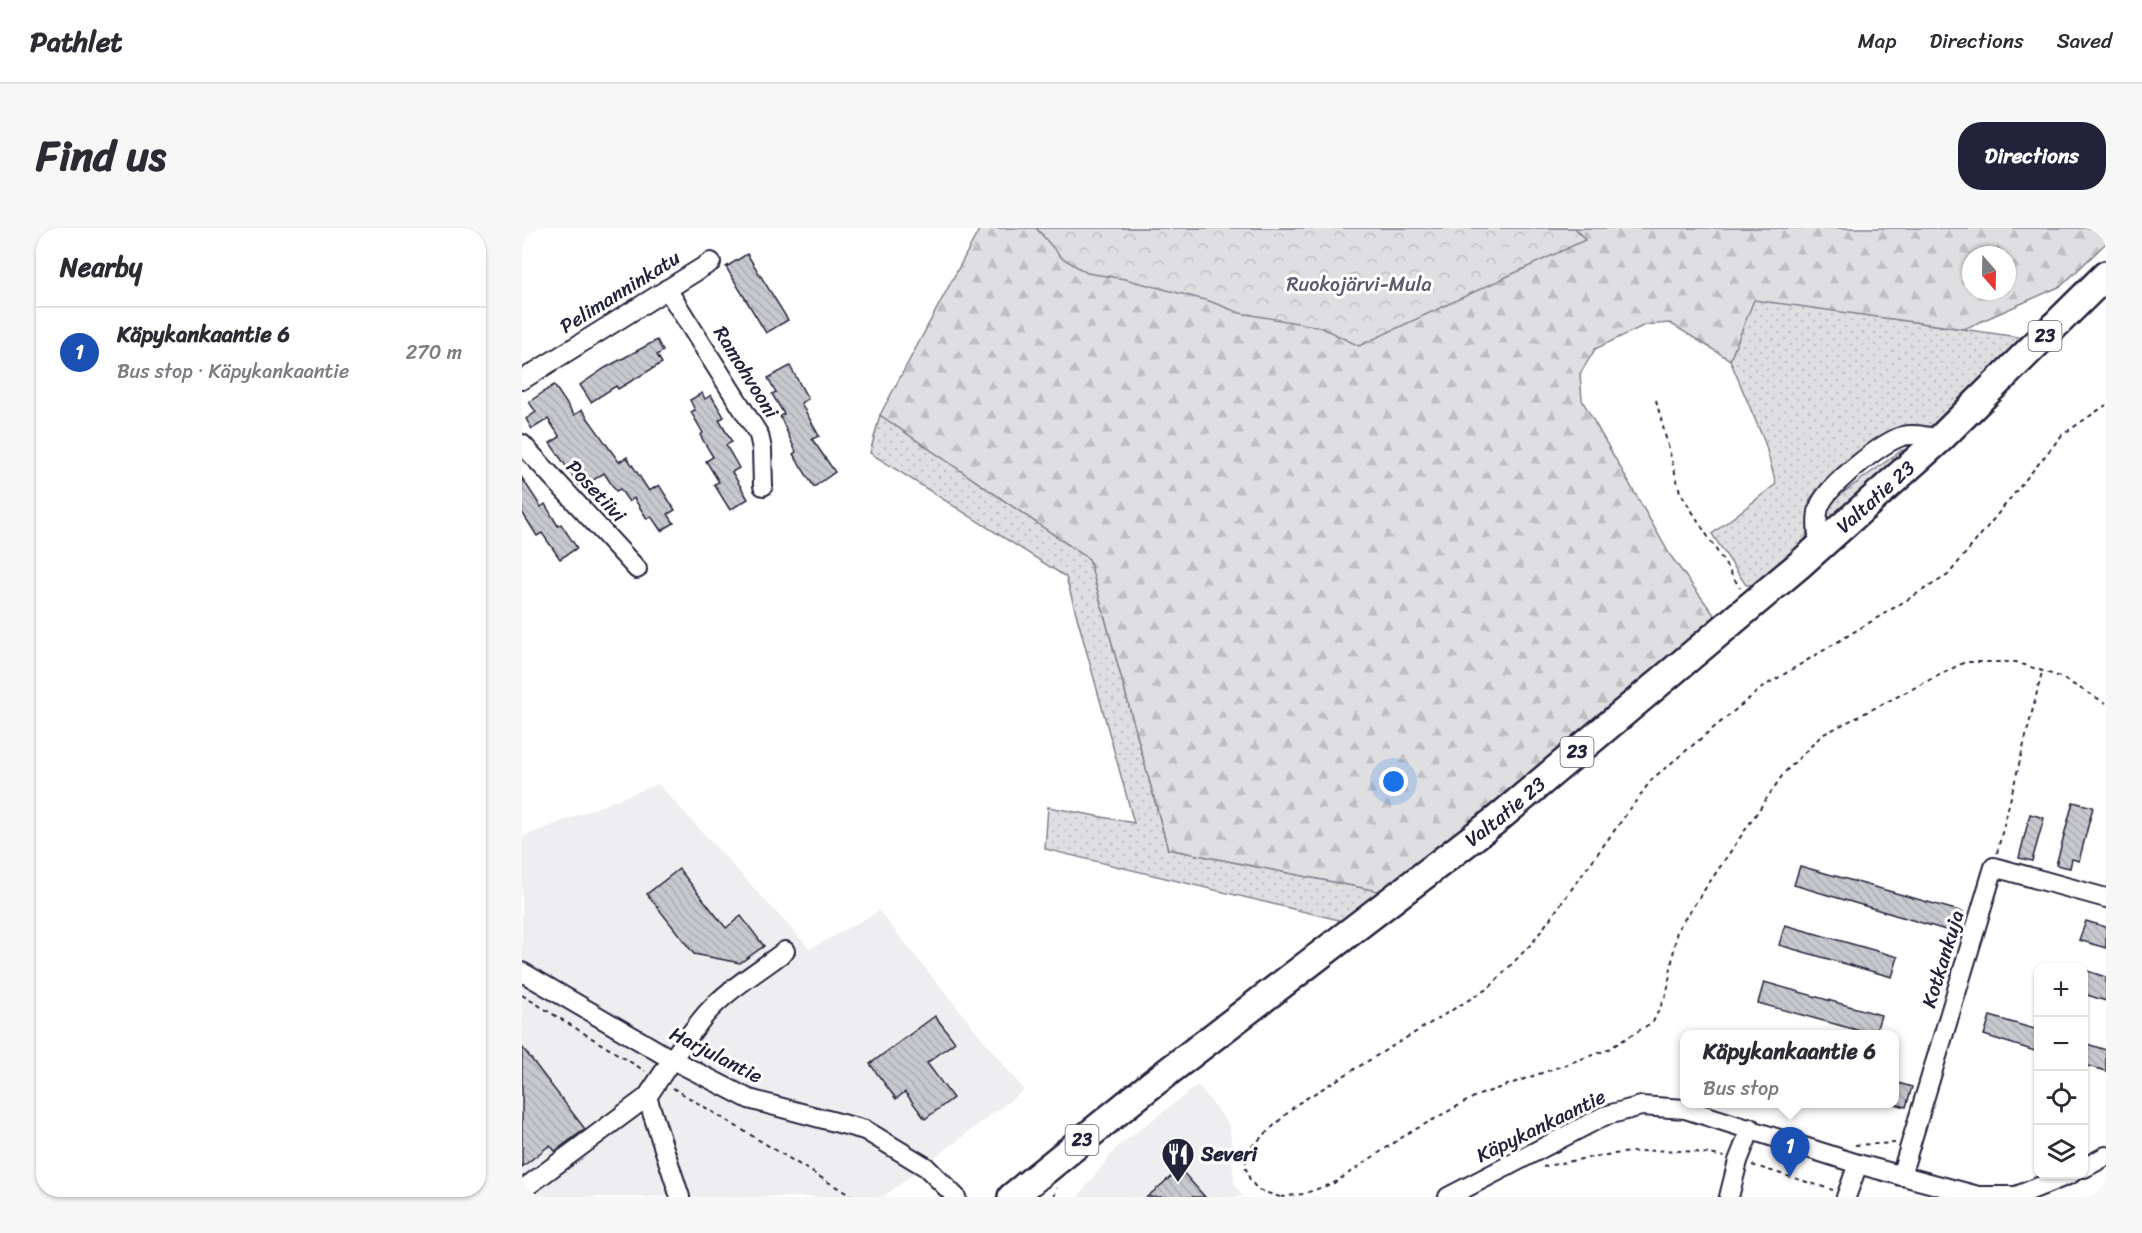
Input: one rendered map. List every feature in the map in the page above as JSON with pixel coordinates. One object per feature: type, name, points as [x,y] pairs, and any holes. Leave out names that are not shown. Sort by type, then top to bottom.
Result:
[{"type":"highway","name":"Valtatie 23","points":[[1012,1197],[1152,1084],[1497,820],[1751,606],[1940,440],[2106,275]]},
{"type":"street","name":"Pelimanninkatu","points":[[522,380],[711,262]]},
{"type":"street","name":"Ramohvooni","points":[[667,289],[759,435],[764,486]]},
{"type":"street","name":"Posetiivi","points":[[522,444],[637,569]]},
{"type":"street","points":[[1994,867],[2106,898]]},
{"type":"street","name":"Kotkankuja","points":[[1901,1176],[1994,867]]},
{"type":"street","points":[[522,1190],[647,1097],[671,1059],[706,1014],[725,996],[785,951]]},
{"type":"street","name":"Harjulantie","points":[[522,972],[671,1059],[748,1099],[865,1130],[926,1167],[956,1197]]},
{"type":"street","points":[[647,1097],[680,1197]]},
{"type":"street","name":"Käpykankaantie","points":[[1448,1197],[1604,1116],[1641,1106],[1685,1109],[1850,1161],[1978,1196],[2016,1197],[2059,1179]]},
{"type":"street","points":[[1728,1197],[1738,1161],[1751,1128]]},
{"type":"street","points":[[2088,1166],[2106,1156]]},
{"type":"street","points":[[1847,1195],[1850,1161]]},
{"type":"path","points":[[1656,400],[1680,492],[1751,606]]},
{"type":"path","points":[[2106,405],[2061,435],[1948,575],[1763,687],[1652,779],[1533,942],[1490,987],[1297,1104],[1248,1150],[1245,1166],[1250,1180],[1258,1190],[1281,1197],[1303,1194],[1334,1183],[1407,1134],[1476,1096],[1607,1050],[1653,1022],[1667,993],[1677,930],[1784,773],[1822,735],[1965,662],[2016,662],[2060,677],[2106,703]]},
{"type":"path","points":[[1994,867],[2042,671]]},
{"type":"path","points":[[522,995],[853,1197]]},
{"type":"path","points":[[1850,1161],[1848,1146],[1912,1142]]},
{"type":"path","points":[[1540,1167],[1600,1154],[1698,1151],[1847,1195]]},
{"type":"shaded area","points":[[658,784],[810,949],[879,911],[1024,1090],[883,1197],[522,1197],[522,837]]},
{"type":"shaded area","points":[[1198,1085],[1230,1126],[1234,1183],[1243,1197],[1078,1197],[1117,1147]]},
{"type":"green space","points":[[980,228],[2106,228],[2106,243],[2061,286],[1964,329],[1754,300],[1730,360],[1670,323],[1645,325],[1595,349],[1580,374],[1582,400],[1670,555],[1718,620],[1383,892],[1168,849],[1089,559],[880,415]]},
{"type":"green space","name":"Ruokojärvi-Mula","points":[[1036,228],[1575,228],[1585,240],[1359,346],[1320,327],[1240,313],[1209,301],[1125,279],[1087,273],[1061,257]]},
{"type":"green space","points":[[1754,299],[2032,339],[1942,426],[1904,427],[1882,435],[1830,474],[1810,499],[1805,548],[1761,584],[1746,585],[1712,534],[1776,484],[1765,443],[1730,360]]},
{"type":"green space","points":[[880,415],[1089,559],[1168,849],[1383,892],[1343,921],[1045,849],[1048,807],[1134,823],[1066,577],[870,453]]},
{"type":"green space","points":[[1902,450],[1915,452],[1829,527],[1825,515],[1829,503]]},
{"type":"building","points":[[747,254],[788,320],[766,333],[726,267]]},
{"type":"building","points":[[657,340],[663,351],[657,355],[662,363],[618,389],[616,386],[591,402],[580,385],[605,368]]},
{"type":"building","points":[[790,366],[808,399],[801,403],[819,436],[812,439],[835,472],[814,487],[793,454],[796,452],[780,416],[784,414],[772,394],[776,392],[768,378]]},
{"type":"building","points":[[554,385],[574,415],[582,410],[619,462],[627,457],[649,491],[659,485],[675,510],[668,514],[674,523],[661,531],[651,516],[647,519],[634,498],[629,502],[620,489],[616,491],[604,473],[581,488],[550,443],[560,437],[548,419],[532,429],[526,419],[536,412],[529,402]]},
{"type":"building","points":[[702,393],[705,399],[711,395],[724,417],[719,420],[732,442],[726,445],[739,468],[732,472],[748,499],[730,510],[714,484],[719,482],[706,461],[713,457],[700,435],[703,433],[691,412],[695,410],[690,400]]},
{"type":"building","points":[[522,478],[541,507],[545,504],[558,526],[561,524],[577,548],[560,559],[542,533],[537,536],[522,512]]},
{"type":"building","points":[[2073,802],[2093,807],[2079,861],[2072,859],[2070,868],[2056,865]]},
{"type":"building","points":[[2030,814],[2044,818],[2032,861],[2019,858]]},
{"type":"building","points":[[1800,866],[1963,912],[1956,933],[1794,885]]},
{"type":"building","points":[[679,869],[726,928],[741,916],[764,946],[740,963],[694,954],[647,894]]},
{"type":"building","points":[[2086,921],[2106,927],[2106,948],[2079,940]]},
{"type":"building","points":[[1785,925],[1898,957],[1892,977],[1779,945]]},
{"type":"building","points":[[2088,971],[2106,977],[2106,1001],[2088,995]]},
{"type":"building","points":[[1764,982],[1881,1015],[1876,1030],[1857,1030],[1758,1003]]},
{"type":"building","points":[[935,1016],[955,1042],[927,1063],[953,1098],[925,1119],[905,1092],[896,1099],[870,1064]]},
{"type":"building","points":[[1990,1016],[2034,1029],[2034,1051],[1984,1035]]},
{"type":"building","points":[[2088,1044],[2106,1050],[2106,1071],[2088,1066]]},
{"type":"building","points":[[522,1047],[585,1129],[555,1151],[550,1145],[522,1167]]},
{"type":"building","points":[[1899,1083],[1912,1087],[1906,1107],[1899,1105]]},
{"type":"building","name":"Severi","points":[[1180,1169],[1205,1197],[1147,1197]]},
{"type":"place","name":"Käpykankaantie 6","points":[[1790,1177]]},
{"type":"place","name":"Severi","points":[[1178,1183]]}]
